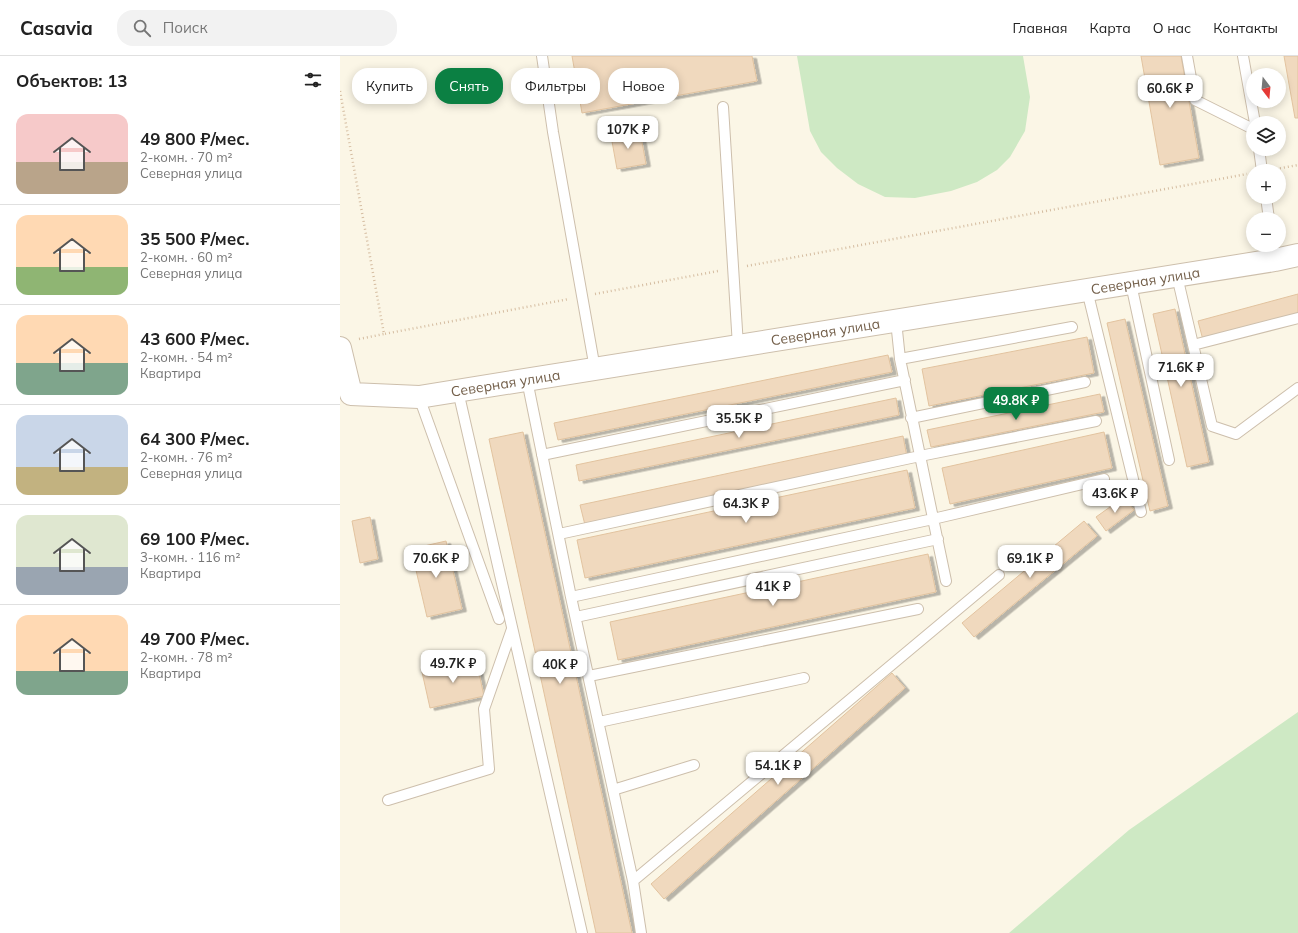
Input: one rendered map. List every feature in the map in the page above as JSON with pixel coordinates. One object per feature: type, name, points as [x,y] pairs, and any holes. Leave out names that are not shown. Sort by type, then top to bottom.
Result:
[{"type":"street","name":"Северная улица","points":[[347,344],[351,394],[420,397],[1131,284],[1177,276],[1274,253],[1298,255]]},
{"type":"lane","points":[[542,56],[595,369]]},
{"type":"lane","points":[[1187,56],[1196,100],[1246,125]]},
{"type":"lane","points":[[1243,56],[1254,116]]},
{"type":"lane","points":[[723,107],[738,346]]},
{"type":"lane","points":[[1177,276],[1212,426],[1236,434],[1298,388]]},
{"type":"lane","points":[[1131,284],[1169,460]]},
{"type":"lane","points":[[1087,290],[1141,512]]},
{"type":"lane","points":[[1193,345],[1298,318]]},
{"type":"lane","points":[[896,321],[900,359],[911,418],[946,582]]},
{"type":"lane","points":[[900,359],[1072,327]]},
{"type":"lane","points":[[527,380],[571,597],[633,881],[641,933]]},
{"type":"lane","points":[[542,455],[905,380]]},
{"type":"lane","points":[[911,418],[1085,382]]},
{"type":"lane","points":[[458,391],[582,933]]},
{"type":"lane","points":[[420,397],[499,619]]},
{"type":"lane","points":[[559,534],[920,456],[1096,421]]},
{"type":"lane","points":[[571,597],[933,519],[1104,479]]},
{"type":"lane","points":[[576,617],[938,539]]},
{"type":"lane","points":[[633,881],[999,575]]},
{"type":"lane","points":[[589,676],[918,609]]},
{"type":"lane","points":[[388,800],[489,769],[484,710],[512,629]]},
{"type":"lane","points":[[599,722],[804,678]]},
{"type":"lane","points":[[613,790],[694,765]]},
{"type":"path","points":[[1286,167],[1298,165]]},
{"type":"path","points":[[347,344],[384,334]]},
{"type":"green space","points":[[797,56],[1023,56],[1030,97],[1025,131],[1010,157],[997,170],[977,182],[951,191],[915,198],[885,197],[858,184],[837,168],[821,152],[810,131]]},
{"type":"green space","points":[[1298,712],[1298,933],[1009,933],[1129,830]]},
{"type":"building","points":[[572,56],[752,56],[757,81],[679,95],[679,68],[608,68],[608,104],[631,104],[582,113],[580,104],[600,104],[600,68],[574,68]]},
{"type":"building","points":[[1141,56],[1181,56],[1199,158],[1160,165]]},
{"type":"building","points":[[1284,56],[1298,56],[1298,118],[1295,118]]},
{"type":"building","points":[[640,131],[646,164],[617,169],[611,136]]},
{"type":"building","points":[[1298,294],[1298,313],[1203,340],[1198,321]]},
{"type":"building","points":[[1175,309],[1209,462],[1187,467],[1153,314]]},
{"type":"building","points":[[1125,319],[1168,506],[1150,511],[1107,323]]},
{"type":"building","points":[[1087,337],[1094,373],[929,406],[922,369]]},
{"type":"building","points":[[888,355],[892,372],[558,440],[554,423]]},
{"type":"building","points":[[1100,394],[1104,412],[931,447],[927,430]]},
{"type":"building","points":[[896,398],[899,415],[579,481],[576,465]]},
{"type":"building","points":[[523,432],[632,933],[596,933],[489,439]]},
{"type":"building","points":[[1104,432],[1112,468],[950,504],[942,468]]},
{"type":"building","points":[[903,436],[907,457],[585,525],[580,505]]},
{"type":"building","points":[[907,470],[915,508],[585,578],[577,540]]},
{"type":"building","points":[[1124,497],[1134,510],[1106,531],[1096,517]]},
{"type":"building","points":[[370,517],[378,559],[360,563],[352,521]]},
{"type":"building","points":[[1084,521],[1097,536],[974,637],[962,623]]},
{"type":"building","points":[[446,541],[462,609],[427,617],[411,549]]},
{"type":"building","points":[[928,554],[936,592],[618,660],[610,622]]},
{"type":"building","points":[[476,660],[484,696],[430,708],[422,672]]},
{"type":"building","points":[[892,673],[905,688],[664,899],[651,884]]}]
